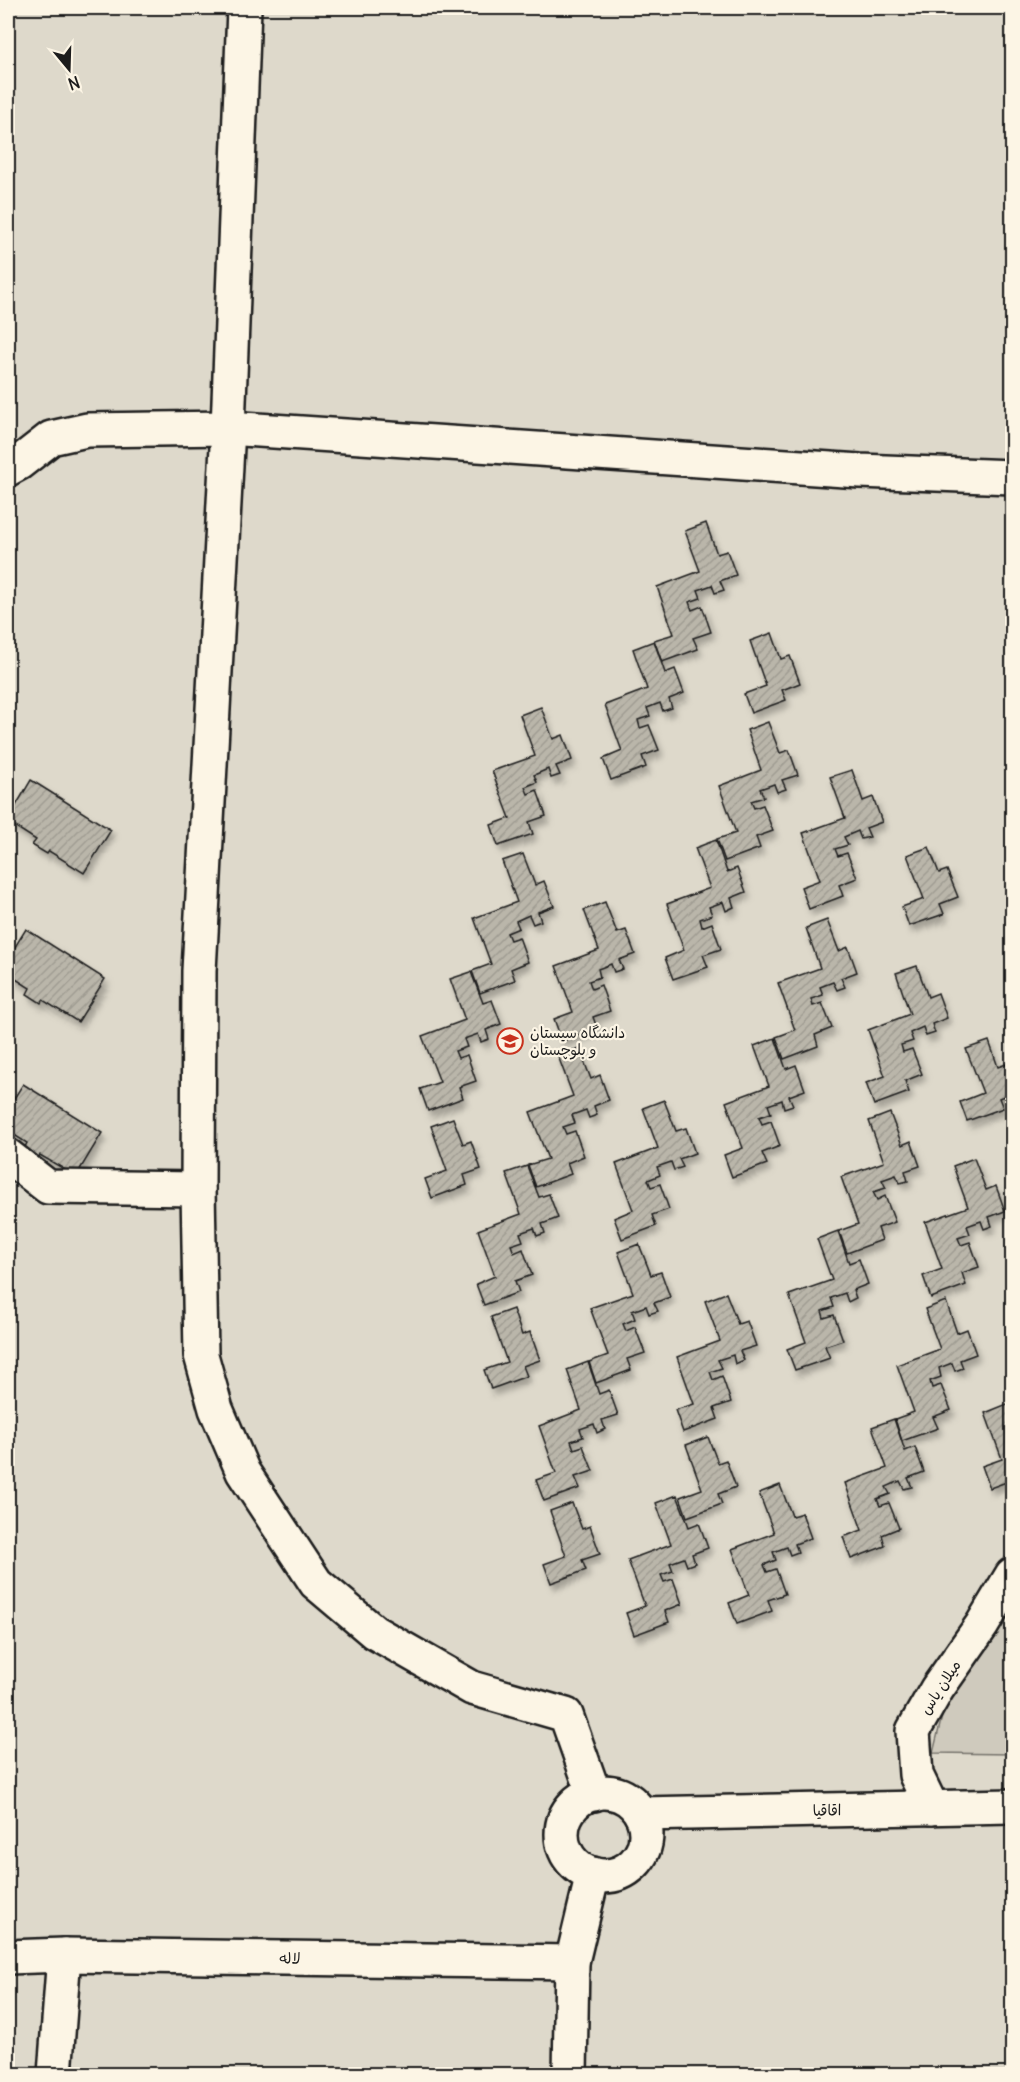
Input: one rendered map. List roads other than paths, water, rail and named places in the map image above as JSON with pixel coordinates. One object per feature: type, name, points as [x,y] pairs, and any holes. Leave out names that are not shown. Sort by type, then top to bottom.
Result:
[{"type":"street","points":[[244,8],[228,428],[199,971],[198,1189],[201,1355],[216,1409],[243,1472],[316,1583],[374,1632],[472,1688],[566,1715],[594,1794]]},
{"type":"street","points":[[8,469],[51,438],[87,430],[228,428],[848,470],[1012,477]]},
{"type":"street","points":[[8,1156],[48,1188],[198,1189]]},
{"type":"street","name":"میلان یاس","points":[[932,1808],[916,1775],[913,1731],[937,1689],[982,1625],[1012,1575]]},
{"type":"street","points":[[608,1792],[621,1795],[633,1803],[641,1814],[646,1828],[646,1841],[641,1855],[621,1873],[606,1876],[593,1874],[580,1869],[570,1859],[564,1847],[562,1834],[571,1808],[581,1799],[608,1792]]},
{"type":"street","name":"اقاقیا","points":[[641,1814],[1012,1806]]},
{"type":"street","points":[[570,2074],[573,1962],[593,1874]]},
{"type":"street","points":[[55,2074],[64,1955]]},
{"type":"street","name":"لاله","points":[[8,1958],[64,1955],[573,1962]]},
{"type":"place","name":"دانشگاه سیستان و بلوچستان","points":[[510,1041]]}]
